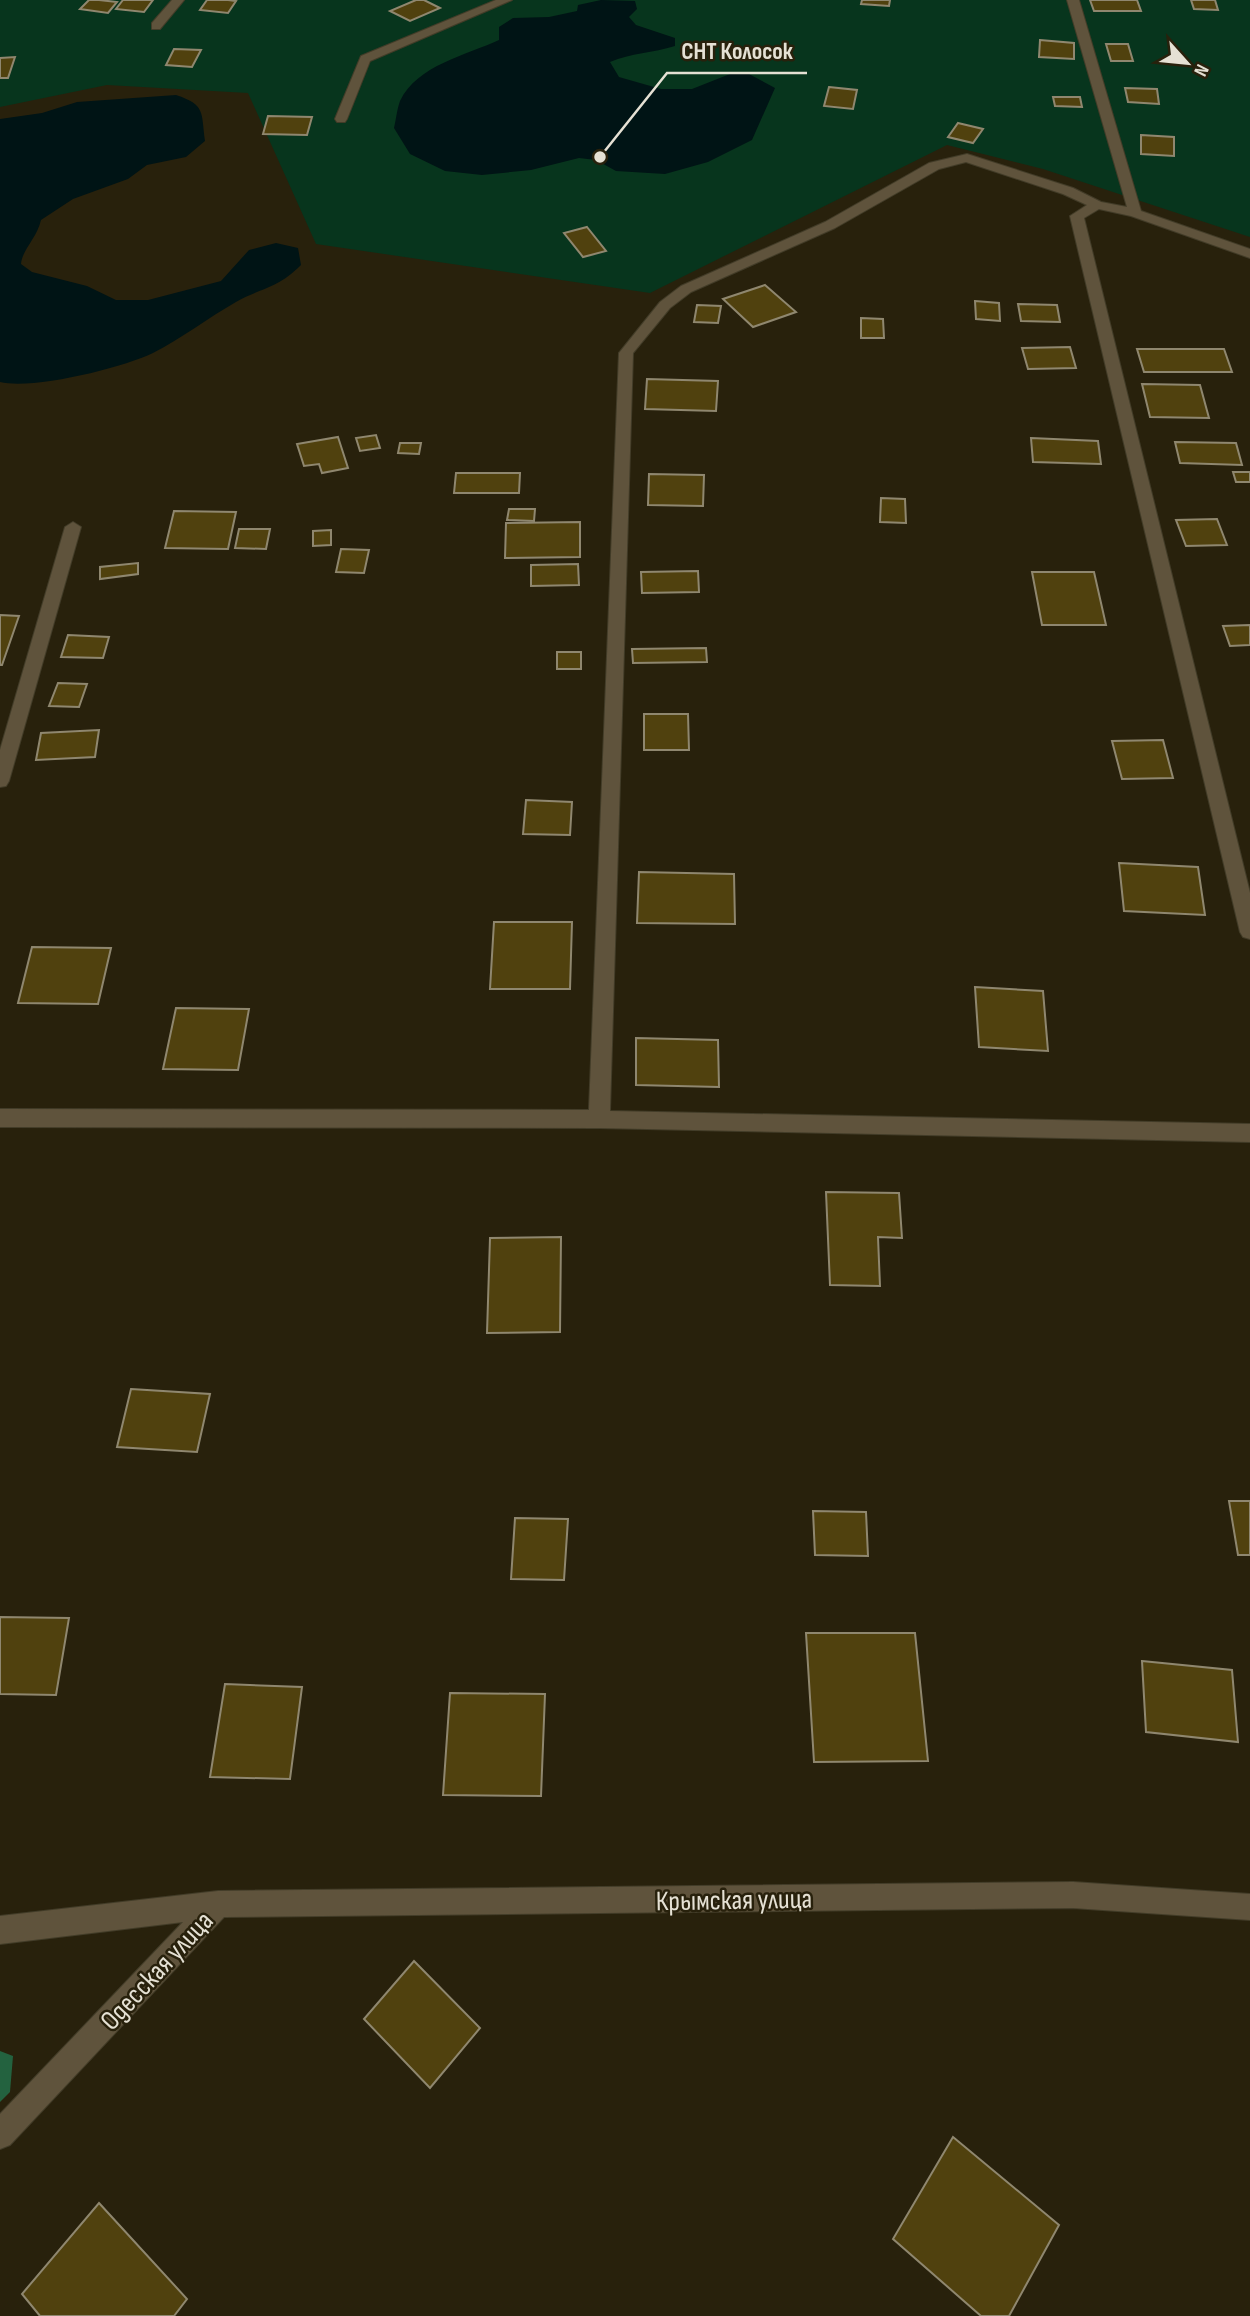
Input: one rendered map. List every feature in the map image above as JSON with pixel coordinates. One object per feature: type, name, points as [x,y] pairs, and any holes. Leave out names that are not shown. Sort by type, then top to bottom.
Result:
[{"type":"street","points":[[156,26],[178,0]]},
{"type":"street","points":[[341,119],[365,59],[506,0]]},
{"type":"street","points":[[1073,0],[1135,213]]},
{"type":"street","points":[[599,1119],[626,353],[665,305],[686,289],[830,225],[934,166],[967,158],[1068,191],[1097,205],[1135,213],[1250,254]]},
{"type":"street","points":[[1097,205],[1077,216],[1250,932]]},
{"type":"street","points":[[0,781],[73,527]]},
{"type":"street","points":[[0,1118],[599,1119],[1250,1133]]},
{"type":"street","name":"Крымская улица","points":[[218,1904],[1073,1895],[1250,1907]]},
{"type":"street","name":"Одесская улица","points":[[0,1930],[218,1904]]},
{"type":"street","name":"Одесская улица","points":[[0,2134],[218,1904]]},
{"type":"green space","points":[[0,0],[1250,0],[1250,237],[1043,169],[947,145],[650,293],[316,244],[248,93],[107,85],[0,107]]},
{"type":"green space","points":[[0,2051],[13,2056],[10,2092],[0,2102]]},
{"type":"shaded area","points":[[601,0],[635,1],[637,9],[629,17],[636,25],[675,38],[675,46],[610,62],[619,77],[661,89],[692,89],[730,74],[749,74],[775,88],[752,140],[708,162],[665,174],[616,171],[596,160],[579,158],[531,170],[482,175],[445,171],[410,154],[394,128],[400,101],[418,78],[444,63],[499,40],[499,27],[513,18],[549,17],[577,11],[578,5]]},
{"type":"shaded area","points":[[176,95],[197,106],[202,116],[205,141],[186,157],[147,165],[128,179],[73,199],[41,220],[21,264],[32,272],[87,286],[116,300],[148,300],[221,281],[249,250],[276,243],[298,248],[301,265],[277,283],[236,302],[164,347],[139,359],[100,371],[55,380],[15,384],[0,382],[0,119],[42,113],[77,102]]},
{"type":"building","points":[[89,0],[117,2],[108,13],[80,9]]},
{"type":"building","points":[[123,0],[153,0],[144,12],[116,9]]},
{"type":"building","points":[[207,0],[236,1],[228,13],[200,10]]},
{"type":"building","points":[[416,0],[424,0],[440,8],[410,21],[390,11]]},
{"type":"building","points":[[862,0],[890,0],[889,6],[861,4]]},
{"type":"building","points":[[1090,0],[1137,0],[1141,11],[1094,11]]},
{"type":"building","points":[[1191,0],[1215,0],[1218,10],[1194,9]]},
{"type":"building","points":[[1040,40],[1074,43],[1074,59],[1039,57]]},
{"type":"building","points":[[1106,44],[1128,44],[1133,61],[1111,61]]},
{"type":"building","points":[[174,49],[201,50],[192,67],[166,65]]},
{"type":"building","points":[[15,57],[8,78],[0,78],[0,58]]},
{"type":"building","points":[[829,87],[857,90],[853,109],[824,106]]},
{"type":"building","points":[[1125,88],[1157,89],[1159,104],[1128,102]]},
{"type":"building","points":[[1053,97],[1080,97],[1082,107],[1055,106]]},
{"type":"building","points":[[268,116],[312,117],[307,135],[263,134]]},
{"type":"building","points":[[958,123],[983,129],[973,143],[948,137]]},
{"type":"building","points":[[1141,135],[1174,137],[1174,156],[1141,154]]},
{"type":"building","points":[[587,227],[606,251],[583,257],[564,233]]},
{"type":"building","points":[[765,285],[796,312],[753,327],[723,299]]},
{"type":"building","points":[[975,301],[999,303],[1000,321],[976,319]]},
{"type":"building","points":[[1018,304],[1057,305],[1060,322],[1021,321]]},
{"type":"building","points":[[697,305],[721,306],[718,323],[694,322]]},
{"type":"building","points":[[861,318],[883,319],[884,338],[861,338]]},
{"type":"building","points":[[1070,347],[1076,368],[1028,369],[1022,348]]},
{"type":"building","points":[[1137,349],[1224,349],[1232,372],[1144,372]]},
{"type":"building","points":[[647,379],[718,381],[716,411],[645,409]]},
{"type":"building","points":[[1142,384],[1200,385],[1209,418],[1150,417]]},
{"type":"building","points":[[376,435],[380,448],[360,451],[356,438]]},
{"type":"building","points":[[338,437],[348,468],[322,473],[319,464],[304,466],[297,444]]},
{"type":"building","points":[[1031,438],[1098,441],[1101,464],[1033,462]]},
{"type":"building","points":[[1175,442],[1236,443],[1242,465],[1180,463]]},
{"type":"building","points":[[400,443],[421,443],[419,454],[398,453]]},
{"type":"building","points":[[1233,472],[1250,472],[1250,482],[1236,482]]},
{"type":"building","points":[[456,473],[520,473],[519,493],[454,493]]},
{"type":"building","points":[[649,474],[704,475],[703,506],[648,505]]},
{"type":"building","points":[[881,498],[905,499],[906,523],[880,522]]},
{"type":"building","points":[[509,509],[535,509],[534,521],[507,520]]},
{"type":"building","points":[[174,511],[236,512],[228,549],[165,548]]},
{"type":"building","points":[[1217,519],[1227,545],[1186,546],[1176,520]]},
{"type":"building","points":[[580,522],[580,557],[505,558],[506,523]]},
{"type":"building","points":[[239,529],[270,529],[266,549],[235,548]]},
{"type":"building","points":[[331,530],[331,545],[313,546],[313,531]]},
{"type":"building","points":[[341,549],[369,550],[364,573],[336,572]]},
{"type":"building","points":[[138,563],[138,574],[100,579],[100,567]]},
{"type":"building","points":[[578,564],[579,585],[531,586],[531,565]]},
{"type":"building","points":[[698,571],[699,592],[642,593],[641,572]]},
{"type":"building","points":[[1032,572],[1094,572],[1106,625],[1042,625]]},
{"type":"building","points":[[0,615],[19,616],[2,665],[0,665]]},
{"type":"building","points":[[1250,625],[1250,645],[1230,646],[1223,626]]},
{"type":"building","points":[[68,635],[109,637],[103,658],[61,657]]},
{"type":"building","points":[[706,648],[707,662],[633,663],[632,649]]},
{"type":"building","points":[[557,652],[581,652],[581,669],[557,669]]},
{"type":"building","points":[[58,683],[87,684],[79,707],[49,706]]},
{"type":"building","points":[[644,714],[688,714],[689,750],[644,750]]},
{"type":"building","points":[[99,730],[95,757],[36,760],[41,733]]},
{"type":"building","points":[[1163,740],[1173,778],[1122,779],[1112,741]]},
{"type":"building","points":[[526,800],[572,802],[570,835],[523,834]]},
{"type":"building","points":[[1119,863],[1198,867],[1205,915],[1124,911]]},
{"type":"building","points":[[639,872],[734,874],[735,924],[637,923]]},
{"type":"building","points":[[494,922],[572,922],[570,989],[490,989]]},
{"type":"building","points":[[32,947],[111,948],[98,1004],[18,1003]]},
{"type":"building","points":[[975,987],[1043,991],[1048,1051],[979,1047]]},
{"type":"building","points":[[176,1008],[249,1009],[238,1070],[163,1069]]},
{"type":"building","points":[[636,1038],[718,1040],[719,1087],[636,1085]]},
{"type":"building","points":[[826,1192],[899,1193],[902,1238],[878,1237],[880,1286],[830,1285]]},
{"type":"building","points":[[561,1237],[560,1332],[487,1333],[490,1238]]},
{"type":"building","points":[[131,1389],[210,1394],[197,1452],[117,1447]]},
{"type":"building","points":[[1229,1501],[1250,1501],[1250,1555],[1238,1555]]},
{"type":"building","points":[[813,1511],[866,1512],[868,1556],[815,1555]]},
{"type":"building","points":[[515,1518],[568,1519],[564,1580],[511,1579]]},
{"type":"building","points":[[0,1617],[69,1618],[56,1695],[0,1694]]},
{"type":"building","points":[[806,1633],[915,1633],[928,1761],[814,1762]]},
{"type":"building","points":[[1142,1661],[1232,1670],[1238,1742],[1146,1732]]},
{"type":"building","points":[[225,1684],[302,1687],[290,1779],[210,1777]]},
{"type":"building","points":[[450,1693],[545,1694],[541,1796],[443,1795]]},
{"type":"building","points":[[414,1961],[480,2028],[430,2088],[364,2019]]},
{"type":"building","points":[[953,2137],[1059,2225],[1009,2316],[981,2316],[893,2239]]},
{"type":"building","points":[[99,2203],[187,2299],[174,2316],[40,2316],[22,2294]]},
{"type":"place","name":"СНТ Колосок","points":[[600,157]]}]
